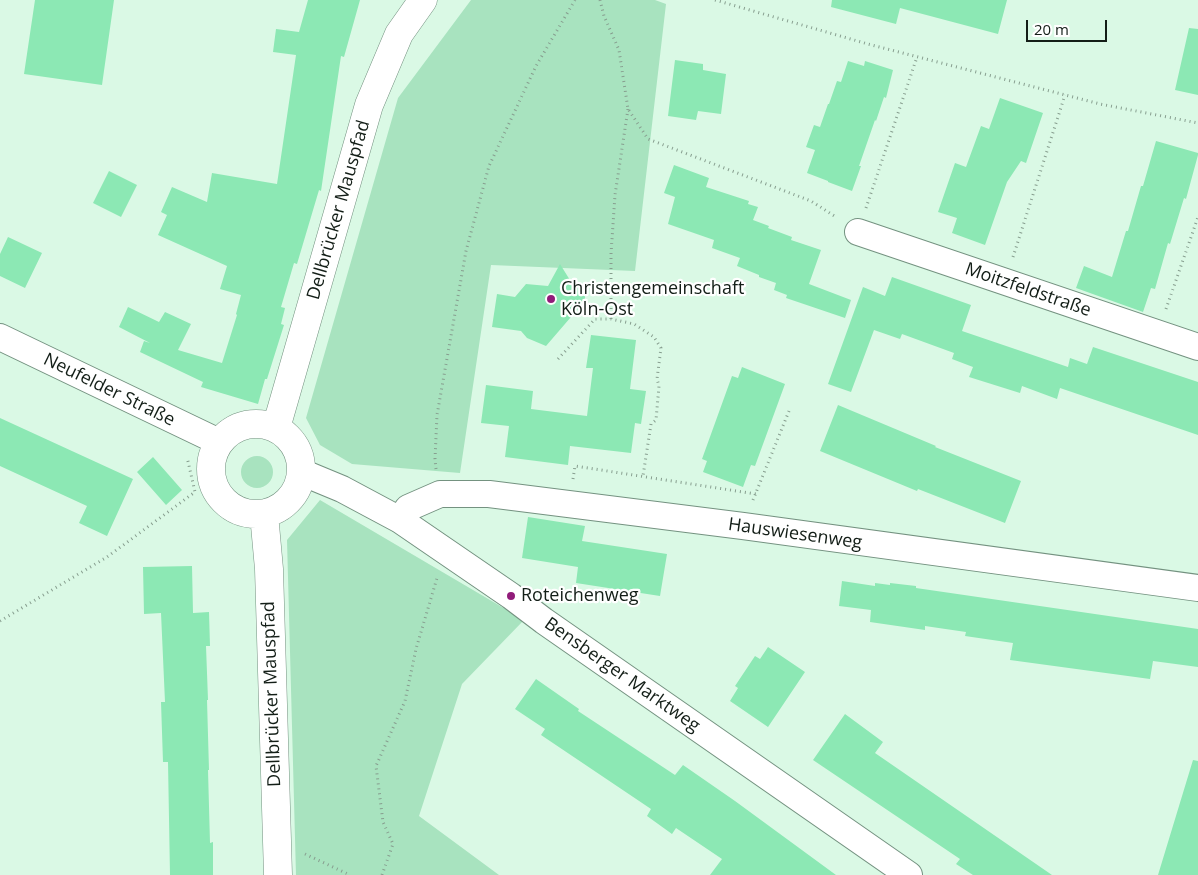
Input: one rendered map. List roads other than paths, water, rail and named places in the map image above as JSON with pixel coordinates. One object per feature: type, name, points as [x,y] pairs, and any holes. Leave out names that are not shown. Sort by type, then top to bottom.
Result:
[{"type":"main road","name":"Dellbrücker Mauspfad","points":[[276,428],[369,105],[399,34],[422,0]]},
{"type":"main road","points":[[261,424],[276,428],[287,436],[295,447],[300,459],[301,472],[298,486],[290,499],[278,509],[264,514],[249,514],[234,509],[222,499],[214,486],[210,471],[212,456],[219,442],[230,431],[245,425],[261,424]]},
{"type":"main road","name":"Dellbrücker Mauspfad","points":[[264,514],[269,569],[278,875]]},
{"type":"street","name":"Moitzfeldstraße","points":[[858,232],[1198,347]]},
{"type":"street","name":"Neufelder Straße","points":[[0,336],[172,421],[219,442]]},
{"type":"street","name":"Bensberger Marktweg","points":[[301,472],[342,489],[400,520],[909,875]]},
{"type":"street","name":"Hauswiesenweg","points":[[400,520],[408,508],[440,494],[489,494],[743,526],[1198,588]]},
{"type":"place","name":"Christengemeinschaft Köln-Ost","points":[[551,299]]},
{"type":"place","name":"Roteichenweg","points":[[511,596]]}]
